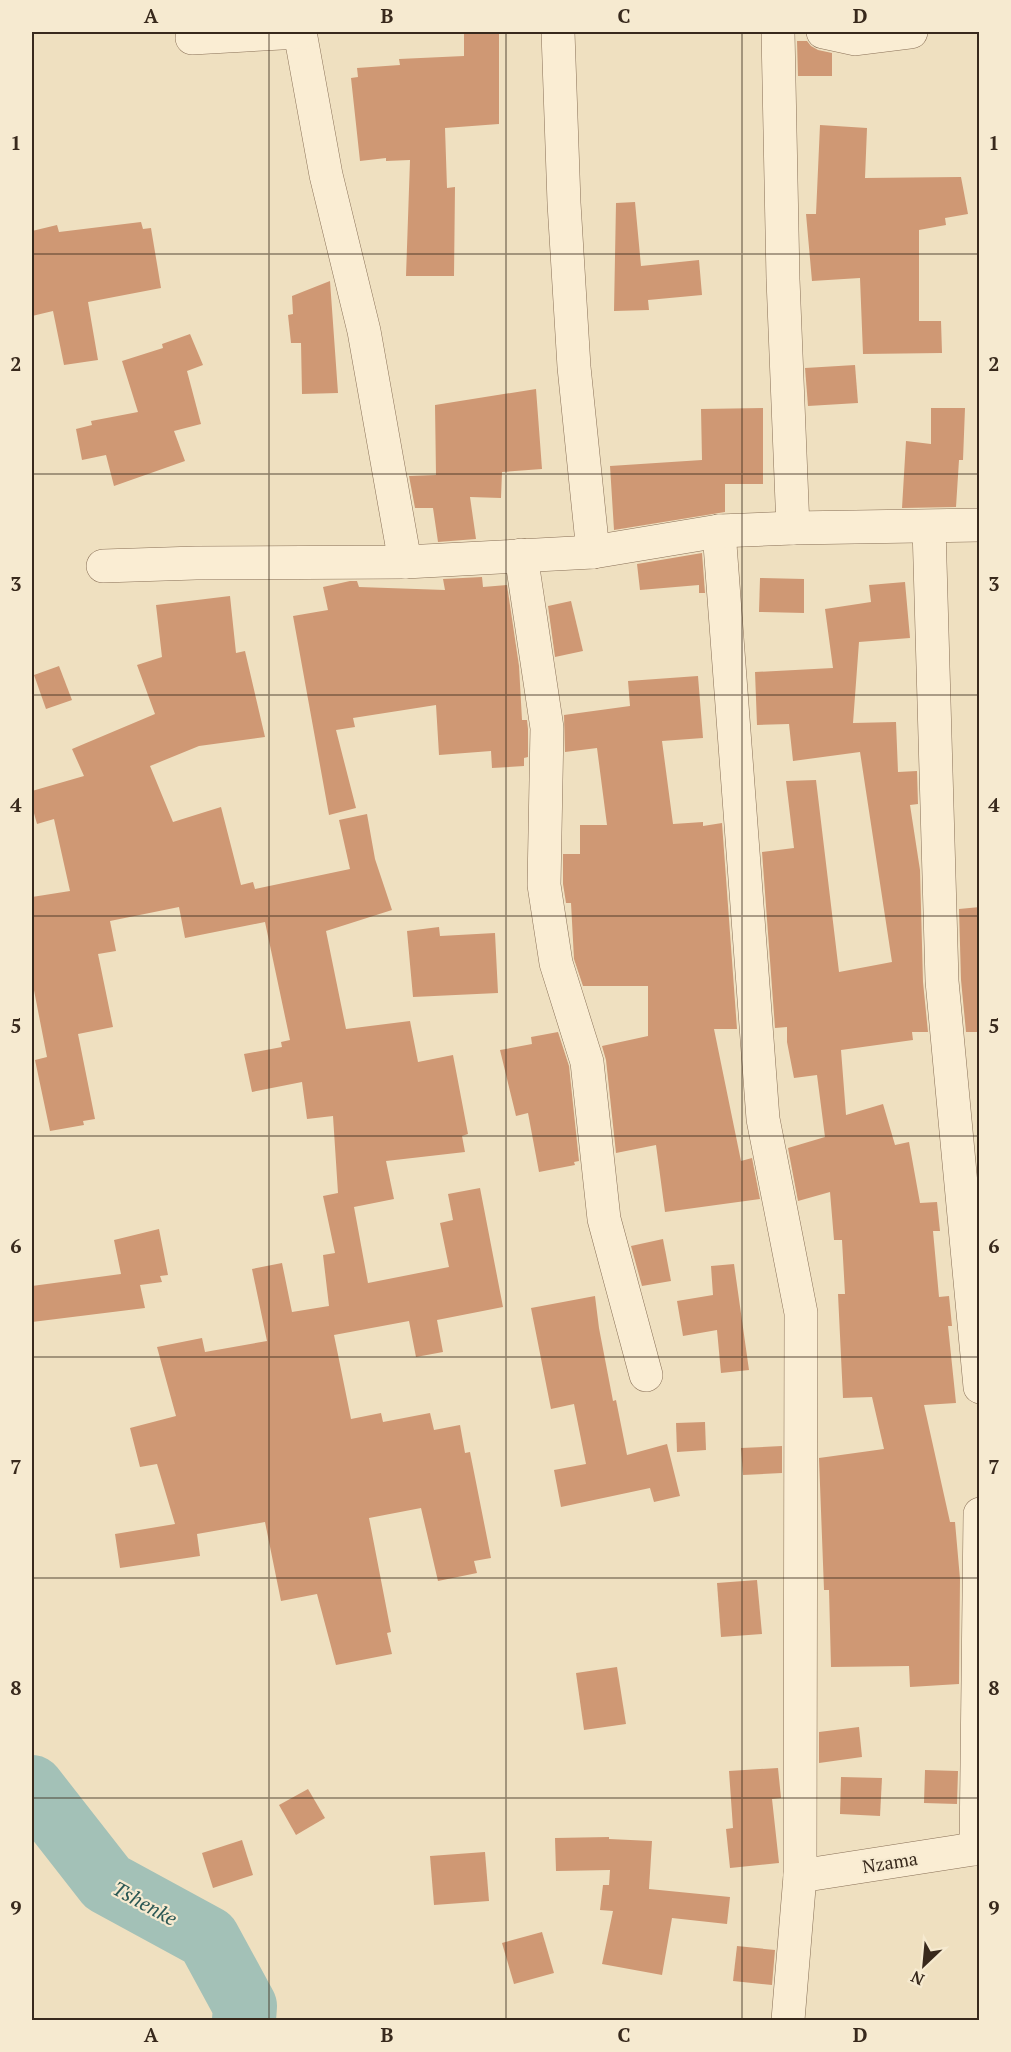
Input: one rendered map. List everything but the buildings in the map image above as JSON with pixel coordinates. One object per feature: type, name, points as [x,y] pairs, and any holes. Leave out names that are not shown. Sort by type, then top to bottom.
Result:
[{"type":"street","points":[[192,38],[300,32],[326,175],[364,331],[405,562]]},
{"type":"street","points":[[558,32],[564,203],[574,367],[592,552]]},
{"type":"street","points":[[778,32],[783,279],[793,528]]},
{"type":"street","points":[[823,32],[855,39],[911,32]]},
{"type":"street","points":[[103,567],[196,563],[405,562],[592,552],[719,531],[980,525]]},
{"type":"street","points":[[929,527],[942,981],[980,1387]]},
{"type":"street","points":[[719,531],[763,1119],[801,1313],[800,1876],[788,2020]]},
{"type":"street","points":[[521,555],[547,728],[544,885],[556,963],[587,1062],[604,1219],[646,1375]]},
{"type":"street","points":[[978,1848],[980,1514]]},
{"type":"street","name":"Nzama","points":[[800,1876],[978,1848]]},
{"type":"waterway","name":"Tshenke","points":[[32,1787],[107,1883],[208,1938],[245,2006],[244,2020]]}]
